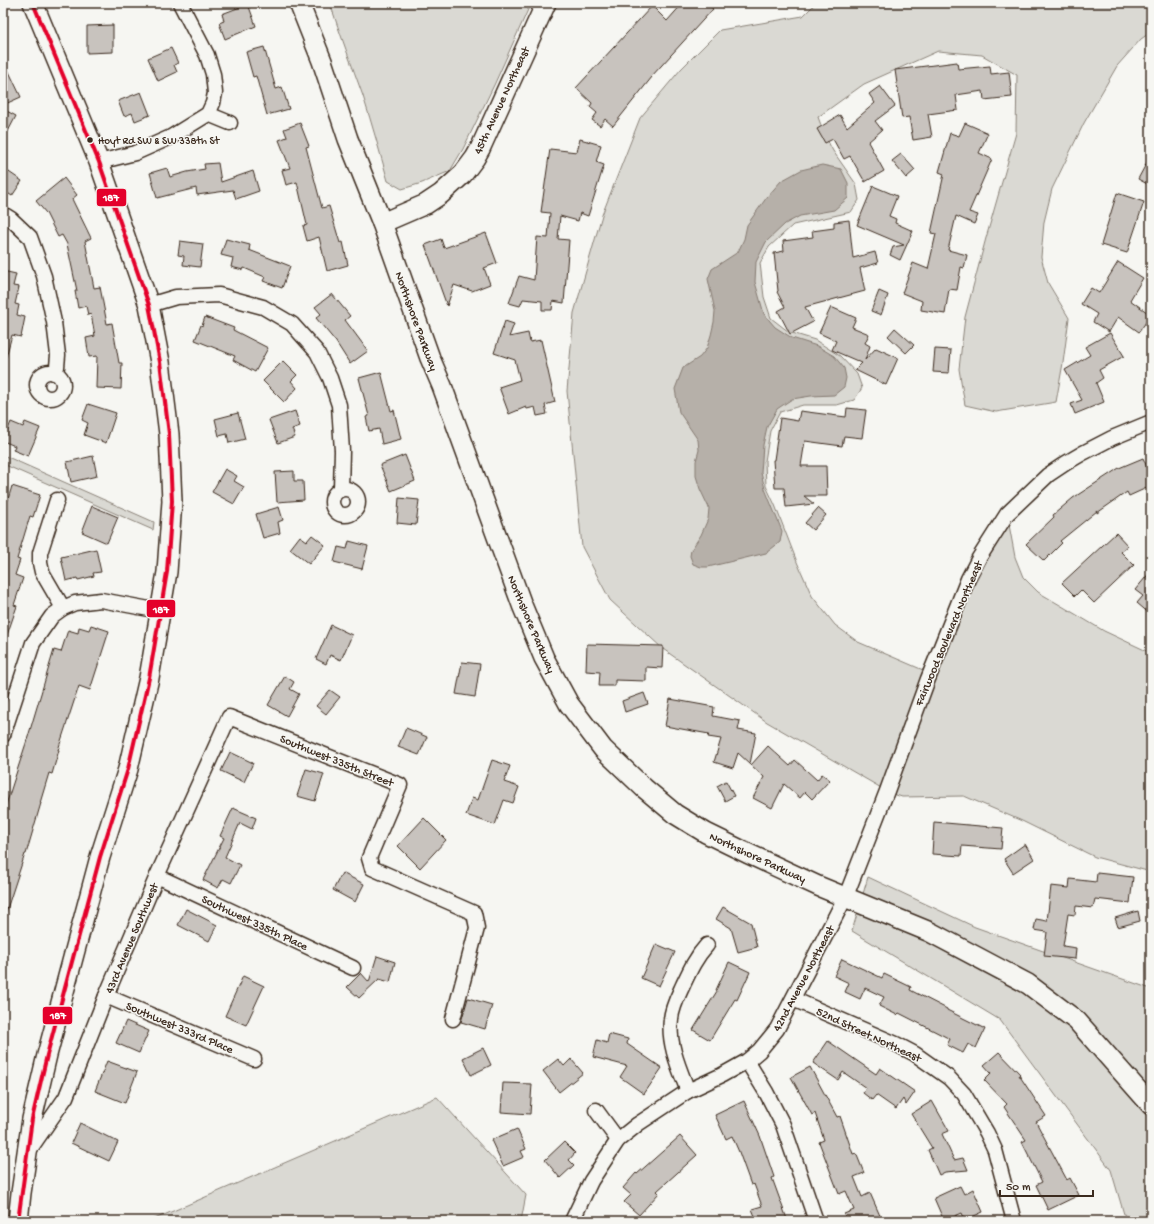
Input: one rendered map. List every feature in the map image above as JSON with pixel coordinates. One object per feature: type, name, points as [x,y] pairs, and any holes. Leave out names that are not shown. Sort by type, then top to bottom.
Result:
[{"type":"street","points":[[18,1221],[32,1119],[47,1055],[100,857],[128,769],[149,678],[167,572],[172,501],[169,434],[160,362],[149,305],[99,162],[33,3]]},
{"type":"street","points":[[99,162],[135,153],[170,137],[208,114],[214,103],[215,93],[213,74],[207,55],[180,3]]},
{"type":"street","name":"Northshore Parkway","points":[[298,3],[322,61],[348,139],[382,223],[430,358],[442,386],[522,605],[544,658],[570,704],[603,749],[644,788],[675,814],[706,833],[818,886],[846,896],[930,932],[1028,984],[1077,1021],[1151,1105]]},
{"type":"street","name":"45th Avenue Northeast","points":[[382,223],[426,204],[454,183],[469,167],[480,149],[546,3]]},
{"type":"street","points":[[208,114],[230,123]]},
{"type":"street","points":[[3,214],[11,219],[30,237],[44,276],[54,322],[58,355],[57,367],[54,373]]},
{"type":"street","points":[[149,305],[176,297],[219,295],[263,307],[292,324],[316,352],[330,378],[337,398],[339,405],[342,452],[341,489]]},
{"type":"street","name":"Fairwood Boulevard Northeast","points":[[846,896],[928,679],[965,587],[979,558],[995,532],[1007,514],[1048,475],[1082,453],[1112,438],[1151,422]]},
{"type":"street","points":[[57,500],[40,554],[40,563],[42,572],[63,608]]},
{"type":"street","points":[[3,735],[33,643],[52,616],[63,608],[75,603],[101,600],[160,611]]},
{"type":"street","name":"43rd Avenue Southwest","points":[[26,1156],[66,1097],[106,996],[157,876],[229,717]]},
{"type":"street","name":"Southwest 335th Street","points":[[229,717],[400,785],[368,858],[372,868],[474,913],[477,928],[453,1020]]},
{"type":"street","name":"Southwest 335th Place","points":[[157,876],[353,968]]},
{"type":"street","name":"42nd Avenue Northeast","points":[[572,1221],[590,1181],[618,1140],[671,1101],[747,1061],[759,1051],[777,1029],[846,896]]},
{"type":"street","points":[[688,1091],[673,1052],[671,1020],[677,997],[692,966],[707,945]]},
{"type":"street","name":"Southwest 333rd Place","points":[[106,996],[254,1059]]},
{"type":"street","name":"52nd Street Northeast","points":[[793,999],[896,1044],[915,1054],[949,1078],[964,1094],[987,1133],[995,1150],[1014,1221]]},
{"type":"street","points":[[747,1061],[766,1092],[783,1125],[816,1221]]},
{"type":"street","points":[[596,1110],[618,1140]]},
{"type":"shaded area","points":[[330,3],[531,3],[495,83],[463,149],[450,171],[422,183],[402,189],[388,181],[363,96]]},
{"type":"shaded area","points":[[816,3],[1151,3],[1151,32],[1141,39],[1117,66],[1084,123],[1052,189],[1044,222],[1041,257],[1048,283],[1069,318],[1056,402],[996,412],[965,405],[959,369],[965,317],[1016,133],[1017,75],[982,55],[938,51],[864,84],[818,117],[825,136],[833,151],[856,184],[859,200],[851,212],[793,225],[769,247],[760,263],[764,297],[771,318],[789,332],[815,340],[840,356],[857,374],[862,388],[854,400],[837,405],[803,405],[780,412],[770,431],[765,461],[766,486],[812,596],[835,625],[858,642],[930,673],[1007,514],[1015,557],[1023,577],[1038,592],[1104,631],[1151,653],[1151,872],[1095,857],[1022,821],[964,796],[902,797],[890,793],[767,722],[663,649],[610,600],[582,547],[567,391],[574,313],[602,215],[640,118],[681,69],[720,30],[803,16]]},
{"type":"shaded area","points":[[822,165],[841,169],[848,183],[848,198],[834,210],[800,216],[785,224],[766,242],[756,262],[755,282],[764,314],[775,327],[792,338],[817,346],[834,356],[844,368],[846,378],[844,387],[834,395],[792,399],[777,409],[767,427],[763,445],[761,473],[765,489],[782,531],[780,542],[766,553],[708,567],[701,567],[693,564],[690,556],[691,550],[701,535],[708,519],[709,508],[696,476],[696,461],[699,450],[698,440],[679,412],[675,389],[683,368],[700,357],[707,348],[711,335],[715,311],[708,279],[712,269],[738,252],[744,239],[747,225],[767,197],[781,181],[801,170]]},
{"type":"shaded area","points":[[3,455],[154,522],[153,530],[3,464]]},
{"type":"shaded area","points":[[868,877],[975,927],[1151,989],[1151,1221],[1126,1221],[1111,1170],[1000,1020],[852,931]]},
{"type":"shaded area","points":[[437,1097],[526,1195],[521,1221],[150,1221]]},
{"type":"building","points":[[683,3],[707,3],[713,9],[651,77],[613,126],[605,119],[600,126],[592,120],[597,113],[590,107],[592,103],[576,88],[652,6],[667,21]]},
{"type":"building","points":[[248,4],[256,26],[225,39],[219,23],[224,21],[222,14]]},
{"type":"building","points":[[113,25],[113,52],[87,53],[87,26]]},
{"type":"building","points":[[264,47],[276,89],[282,87],[289,109],[267,115],[256,76],[253,77],[246,52]]},
{"type":"building","points":[[171,48],[178,63],[174,65],[177,72],[158,81],[148,58]]},
{"type":"building","points":[[3,59],[21,97],[3,105]]},
{"type":"building","points":[[957,62],[958,69],[990,66],[991,74],[1009,72],[1012,97],[984,100],[983,91],[956,95],[958,110],[928,114],[932,137],[913,140],[909,117],[902,118],[895,70]]},
{"type":"building","points":[[880,86],[895,106],[875,121],[882,130],[868,142],[884,171],[865,182],[850,156],[844,159],[833,139],[825,143],[817,129],[840,115],[847,127],[875,103],[869,94]]},
{"type":"building","points":[[141,92],[150,115],[135,121],[132,113],[124,116],[118,101]]},
{"type":"building","points":[[3,109],[16,116],[3,141]]},
{"type":"building","points":[[300,123],[309,146],[306,147],[322,208],[329,206],[340,243],[343,242],[348,265],[327,271],[319,237],[307,241],[303,226],[307,225],[297,182],[286,185],[282,170],[290,168],[279,140],[287,137],[284,129]]},
{"type":"building","points":[[965,123],[988,133],[979,153],[992,159],[969,212],[978,215],[974,224],[956,216],[948,250],[967,255],[964,268],[961,267],[957,290],[949,289],[945,314],[921,310],[922,301],[902,293],[913,263],[928,269],[936,234],[931,233],[944,174],[939,172],[950,133],[959,136]]},
{"type":"building","points":[[580,139],[601,145],[596,162],[604,165],[588,216],[580,213],[578,221],[560,216],[558,239],[569,240],[564,303],[553,301],[552,310],[542,310],[542,301],[523,299],[520,306],[509,303],[519,276],[534,280],[537,237],[548,238],[550,213],[541,212],[550,149],[577,152]]},
{"type":"building","points":[[901,154],[915,170],[906,178],[892,161]]},
{"type":"building","points":[[1151,155],[1151,186],[1138,179]]},
{"type":"building","points":[[218,163],[221,182],[253,171],[259,191],[236,199],[233,190],[197,195],[196,188],[157,198],[150,173],[167,168],[170,177],[205,169],[204,164]]},
{"type":"building","points":[[3,168],[22,181],[12,196],[3,190]]},
{"type":"building","points":[[64,178],[77,195],[72,199],[91,238],[85,241],[94,288],[100,287],[107,324],[112,323],[119,363],[122,363],[121,389],[96,388],[97,356],[89,357],[86,338],[95,336],[91,314],[88,315],[86,306],[78,308],[75,291],[77,291],[67,244],[62,235],[58,237],[46,213],[36,201]]},
{"type":"building","points":[[873,186],[897,196],[889,216],[896,219],[895,223],[913,231],[900,260],[890,255],[893,247],[904,245],[857,225]]},
{"type":"building","points":[[1117,193],[1144,202],[1127,253],[1101,245]]},
{"type":"building","points":[[849,220],[853,258],[875,252],[878,263],[860,268],[865,291],[805,307],[813,322],[790,334],[778,311],[785,307],[777,292],[774,253],[784,251],[783,241],[813,237],[812,231],[834,228],[834,222]]},
{"type":"building","points":[[486,233],[497,263],[484,268],[490,284],[472,291],[454,285],[447,306],[425,245],[441,239],[444,248]]},
{"type":"building","points":[[226,239],[250,245],[249,250],[290,266],[282,288],[263,281],[265,277],[244,268],[243,270],[231,267],[233,258],[221,255]]},
{"type":"building","points":[[180,241],[203,244],[200,267],[183,265],[184,256],[178,255]]},
{"type":"building","points":[[1118,262],[1143,278],[1130,300],[1151,315],[1139,332],[1118,317],[1109,332],[1093,322],[1097,314],[1081,304],[1091,288],[1099,293]]},
{"type":"building","points":[[3,271],[16,274],[13,286],[19,287],[15,304],[19,305],[17,315],[25,317],[21,337],[12,335],[6,357],[3,356]]},
{"type":"building","points":[[879,291],[888,295],[881,315],[871,311]]},
{"type":"building","points":[[332,294],[350,316],[345,320],[368,351],[350,364],[336,342],[316,318],[321,314],[315,307]]},
{"type":"building","points":[[831,307],[856,318],[852,327],[869,334],[865,343],[870,346],[865,360],[876,348],[898,358],[886,385],[855,370],[862,363],[832,350],[836,341],[819,333]]},
{"type":"building","points":[[205,317],[234,328],[233,330],[268,348],[255,372],[233,360],[235,356],[195,340]]},
{"type":"building","points":[[505,321],[514,324],[509,337],[528,333],[530,342],[541,340],[555,402],[545,405],[547,414],[537,416],[535,407],[527,409],[526,407],[509,414],[499,387],[520,380],[515,360],[494,353]]},
{"type":"building","points":[[895,328],[914,345],[906,353],[888,336]]},
{"type":"building","points":[[1110,333],[1124,356],[1099,370],[1103,378],[1096,383],[1104,402],[1075,414],[1071,404],[1082,400],[1065,370],[1090,355],[1085,347]]},
{"type":"building","points":[[935,349],[951,350],[949,373],[933,372]]},
{"type":"building","points":[[283,361],[297,375],[291,381],[297,388],[284,402],[263,381]]},
{"type":"building","points":[[381,372],[391,411],[394,410],[401,439],[382,444],[379,429],[369,431],[366,417],[369,416],[359,378]]},
{"type":"building","points":[[88,404],[116,413],[106,443],[84,435],[88,423],[82,420]]},
{"type":"building","points":[[847,408],[866,410],[862,438],[844,436],[842,446],[805,441],[801,466],[826,466],[827,496],[804,496],[814,504],[786,507],[784,488],[775,488],[773,460],[780,418],[798,421],[800,411],[846,417]]},
{"type":"building","points":[[295,411],[300,426],[292,429],[295,437],[278,443],[269,420]]},
{"type":"building","points":[[238,413],[245,439],[229,443],[227,434],[219,436],[215,419]]},
{"type":"building","points":[[11,422],[23,427],[25,422],[40,428],[28,456],[13,450],[15,446],[3,441]]},
{"type":"building","points":[[405,455],[415,481],[391,491],[380,465]]},
{"type":"building","points":[[93,456],[97,476],[71,482],[67,462]]},
{"type":"building","points":[[1143,458],[1151,476],[1151,486],[1129,496],[1127,492],[1097,513],[1097,511],[1060,541],[1062,543],[1044,561],[1026,544],[1054,517],[1053,515],[1073,498],[1119,468]]},
{"type":"building","points":[[225,469],[237,476],[234,481],[244,487],[234,504],[212,492]]},
{"type":"building","points":[[294,471],[294,481],[303,481],[304,500],[277,502],[275,472]]},
{"type":"building","points":[[12,486],[40,495],[33,517],[30,516],[17,559],[20,560],[15,575],[23,578],[14,605],[17,606],[5,641],[3,641],[3,516]]},
{"type":"building","points":[[399,498],[419,500],[416,525],[397,523]]},
{"type":"building","points":[[92,506],[118,517],[107,543],[82,532]]},
{"type":"building","points":[[279,507],[283,520],[278,522],[280,533],[263,538],[256,514]]},
{"type":"building","points":[[818,508],[826,515],[813,530],[805,523]]},
{"type":"building","points":[[1116,533],[1128,546],[1121,552],[1134,565],[1094,603],[1081,590],[1075,596],[1062,583]]},
{"type":"building","points":[[312,535],[325,545],[309,564],[290,549],[300,536],[307,541]]},
{"type":"building","points":[[349,541],[368,546],[362,569],[334,562],[338,547],[347,549]]},
{"type":"building","points":[[96,549],[101,572],[93,573],[94,576],[66,581],[61,557]]},
{"type":"building","points":[[1151,571],[1151,615],[1137,603],[1143,596],[1135,590]]},
{"type":"building","points":[[91,625],[109,631],[90,690],[79,686],[58,750],[52,774],[49,773],[26,854],[5,915],[3,915],[3,814],[54,650],[61,652],[68,630],[78,633],[79,627],[89,630]]},
{"type":"building","points":[[331,625],[352,635],[341,660],[330,655],[326,664],[316,659]]},
{"type":"building","points":[[587,644],[663,646],[662,668],[646,667],[646,681],[615,680],[615,686],[599,686],[600,672],[586,671]]},
{"type":"building","points":[[462,662],[480,664],[475,697],[456,694]]},
{"type":"building","points":[[285,676],[294,682],[290,689],[299,694],[287,716],[268,705]]},
{"type":"building","points":[[330,690],[340,697],[326,714],[316,706]]},
{"type":"building","points":[[644,693],[648,704],[625,712],[622,701]]},
{"type":"building","points":[[670,699],[714,707],[713,716],[740,721],[738,730],[756,733],[750,764],[738,753],[733,768],[714,762],[721,739],[708,737],[709,734],[665,726]]},
{"type":"building","points":[[406,728],[427,737],[419,755],[398,747]]},
{"type":"building","points":[[768,746],[790,766],[795,760],[817,780],[822,774],[830,780],[812,799],[805,792],[800,798],[784,784],[772,808],[753,798],[764,777],[751,765]]},
{"type":"building","points":[[230,752],[253,763],[244,782],[221,771]]},
{"type":"building","points":[[492,760],[510,766],[504,782],[519,787],[513,803],[504,800],[495,825],[466,815],[472,798],[478,800]]},
{"type":"building","points":[[306,769],[324,774],[315,801],[297,796]]},
{"type":"building","points":[[726,781],[734,796],[725,801],[717,786]]},
{"type":"building","points":[[233,808],[256,818],[252,829],[240,823],[225,857],[240,865],[231,883],[223,879],[218,888],[203,880],[224,838],[220,836]]},
{"type":"building","points":[[424,818],[446,840],[420,868],[398,846]]},
{"type":"building","points":[[934,822],[1003,828],[1001,849],[962,846],[961,856],[932,854]]},
{"type":"building","points":[[1025,844],[1034,859],[1013,873],[1004,859]]},
{"type":"building","points":[[342,873],[364,884],[355,902],[333,890]]},
{"type":"building","points":[[1097,873],[1133,877],[1130,903],[1095,899],[1093,908],[1076,906],[1075,915],[1068,914],[1063,946],[1076,948],[1075,959],[1044,956],[1047,932],[1034,930],[1036,919],[1047,921],[1051,886],[1069,888],[1070,879],[1096,882]]},
{"type":"building","points":[[723,907],[751,923],[757,947],[738,952],[731,928],[716,919]]},
{"type":"building","points":[[186,909],[217,925],[209,941],[178,925]]},
{"type":"building","points":[[1138,911],[1140,921],[1118,927],[1115,918]]},
{"type":"building","points":[[656,944],[675,952],[659,986],[641,978]]},
{"type":"building","points":[[377,956],[395,962],[390,982],[379,979],[359,998],[347,987],[361,973],[369,982]]},
{"type":"building","points":[[842,959],[882,978],[884,974],[911,987],[910,990],[985,1029],[976,1048],[968,1044],[963,1053],[947,1045],[950,1039],[899,1013],[897,1015],[879,1006],[884,997],[865,988],[860,999],[845,992],[849,983],[834,976]]},
{"type":"building","points":[[729,962],[750,972],[737,1000],[735,999],[710,1040],[693,1030],[717,991],[716,990]]},
{"type":"building","points":[[243,976],[264,986],[246,1025],[225,1016]]},
{"type":"building","points":[[468,998],[492,1005],[485,1029],[461,1022]]},
{"type":"building","points":[[126,1021],[149,1031],[139,1053],[116,1043]]},
{"type":"building","points":[[609,1034],[628,1039],[627,1044],[662,1068],[644,1094],[620,1077],[627,1066],[593,1057],[597,1040],[607,1043]]},
{"type":"building","points":[[828,1041],[876,1074],[880,1068],[915,1092],[906,1105],[903,1099],[896,1109],[876,1095],[872,1100],[863,1093],[866,1088],[843,1072],[838,1080],[813,1063]]},
{"type":"building","points":[[483,1048],[491,1065],[471,1075],[463,1058]]},
{"type":"building","points":[[999,1052],[1020,1074],[1019,1075],[1046,1116],[1036,1122],[1067,1180],[1070,1178],[1079,1195],[1048,1210],[1036,1185],[1042,1182],[1022,1142],[1026,1140],[1004,1107],[1007,1104],[984,1080],[991,1073],[984,1065]]},
{"type":"building","points":[[558,1059],[564,1066],[571,1059],[583,1073],[559,1092],[543,1071]]},
{"type":"building","points":[[107,1061],[137,1072],[125,1103],[95,1091]]},
{"type":"building","points":[[810,1067],[837,1117],[840,1116],[853,1154],[856,1153],[864,1173],[854,1177],[862,1197],[870,1193],[881,1218],[875,1221],[847,1221],[844,1214],[854,1210],[846,1191],[839,1194],[819,1142],[824,1140],[815,1113],[812,1115],[791,1077]]},
{"type":"building","points":[[503,1083],[532,1084],[530,1114],[501,1112]]},
{"type":"building","points":[[744,1101],[760,1136],[774,1177],[772,1178],[787,1219],[780,1221],[757,1221],[752,1209],[762,1206],[754,1184],[751,1185],[732,1136],[726,1139],[715,1115]]},
{"type":"building","points":[[932,1101],[949,1131],[942,1134],[954,1160],[963,1158],[968,1170],[945,1172],[939,1175],[928,1150],[932,1148],[911,1114]]},
{"type":"building","points":[[80,1123],[118,1142],[109,1161],[71,1143]]},
{"type":"building","points":[[517,1129],[526,1149],[521,1151],[524,1157],[503,1166],[491,1140]]},
{"type":"building","points":[[680,1136],[697,1155],[657,1191],[659,1193],[639,1215],[624,1202],[631,1195],[623,1188],[636,1173],[637,1174]]},
{"type":"building","points":[[564,1142],[575,1153],[569,1160],[574,1165],[560,1178],[545,1160]]},
{"type":"building","points":[[960,1186],[964,1194],[973,1189],[983,1212],[965,1220],[962,1213],[944,1221],[934,1198]]},
{"type":"transit line","name":"187","points":[[18,1221],[32,1119],[47,1055],[100,857],[128,769],[149,678],[167,572],[172,501],[169,434],[160,362],[149,305],[99,162],[33,3]]},
{"type":"place","name":"Hoyt Rd SW & SW 338th St","points":[[90,140]]}]
